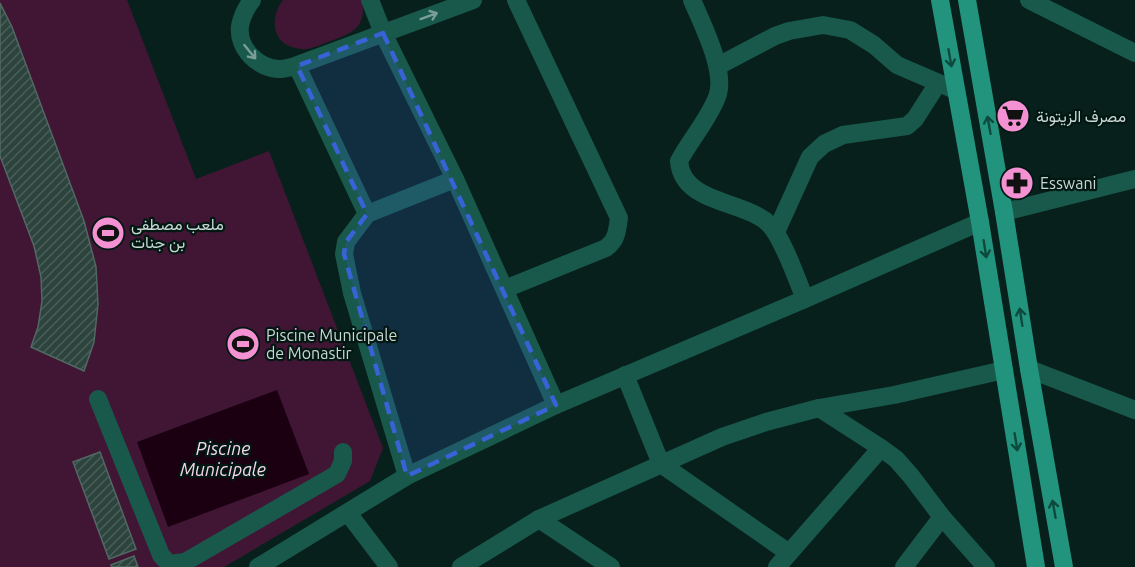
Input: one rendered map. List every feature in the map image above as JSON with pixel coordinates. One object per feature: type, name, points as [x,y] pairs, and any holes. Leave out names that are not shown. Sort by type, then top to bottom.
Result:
[{"type":"main road","points":[[940,0],[947,86],[980,222],[1036,567]]},
{"type":"main road","points":[[967,0],[1064,567]]},
{"type":"street","points":[[252,0],[243,13],[240,28],[243,44],[251,57],[264,66],[280,69],[297,66],[473,0]]},
{"type":"street","points":[[370,0],[383,33],[505,289],[556,405]]},
{"type":"street","points":[[505,289],[606,248],[617,236],[618,219],[516,0]]},
{"type":"street","points":[[692,0],[718,66],[721,81],[718,95],[696,136],[684,152],[680,161],[680,169],[694,189],[769,224],[776,232],[805,299]]},
{"type":"street","points":[[1029,0],[1135,53]]},
{"type":"street","points":[[718,66],[775,36],[823,25],[850,30],[874,45],[897,65],[947,86],[907,126],[843,135],[824,144],[810,157],[776,232]]},
{"type":"street","points":[[297,66],[367,214]]},
{"type":"street","points":[[407,476],[352,293],[344,254],[346,242],[367,214],[454,179]]},
{"type":"street","points":[[1004,212],[1135,179]]},
{"type":"street","points":[[258,567],[407,476],[556,405],[980,222]]},
{"type":"street","points":[[1029,369],[1135,410]]},
{"type":"street","points":[[461,567],[539,519],[661,464],[766,422],[819,408],[894,395],[1004,370]]},
{"type":"street","points":[[624,375],[661,464],[789,553]]},
{"type":"street","points":[[98,399],[161,555],[169,564],[184,562],[337,474],[343,461],[343,452]]},
{"type":"street","points":[[819,408],[896,459],[980,565]]},
{"type":"street","points":[[777,567],[881,448]]},
{"type":"street","points":[[348,513],[389,567]]},
{"type":"street","points":[[904,567],[942,517]]},
{"type":"street","points":[[539,519],[611,567]]},
{"type":"highlighted area","points":[[383,33],[556,405],[407,476],[344,254],[346,242],[367,214],[297,66]]},
{"type":"shaded area","points":[[0,0],[127,0],[196,179],[269,151],[383,448],[370,481],[224,567],[0,567]]},
{"type":"shaded area","points":[[283,0],[362,0],[362,17],[360,23],[350,33],[311,48],[301,49],[284,43],[276,31],[276,15]]},
{"type":"water","name":"Piscine Municipale","points":[[277,390],[309,474],[168,527],[137,442]]},
{"type":"building","points":[[0,3],[12,27],[84,221],[96,267],[98,304],[94,342],[84,371],[31,347],[38,327],[42,301],[41,277],[34,246],[0,156]]},
{"type":"building","points":[[100,452],[136,549],[109,559],[73,462]]},
{"type":"building","points":[[134,556],[138,567],[112,567],[111,565]]},
{"type":"place","name":"مصرف الزيتونة","points":[[1013,116]]},
{"type":"place","name":"Esswani","points":[[1017,183]]},
{"type":"place","name":"ملعب مصطفى بن جنات","points":[[108,233]]},
{"type":"place","name":"Piscine Municipale de Monastir","points":[[243,344]]}]
